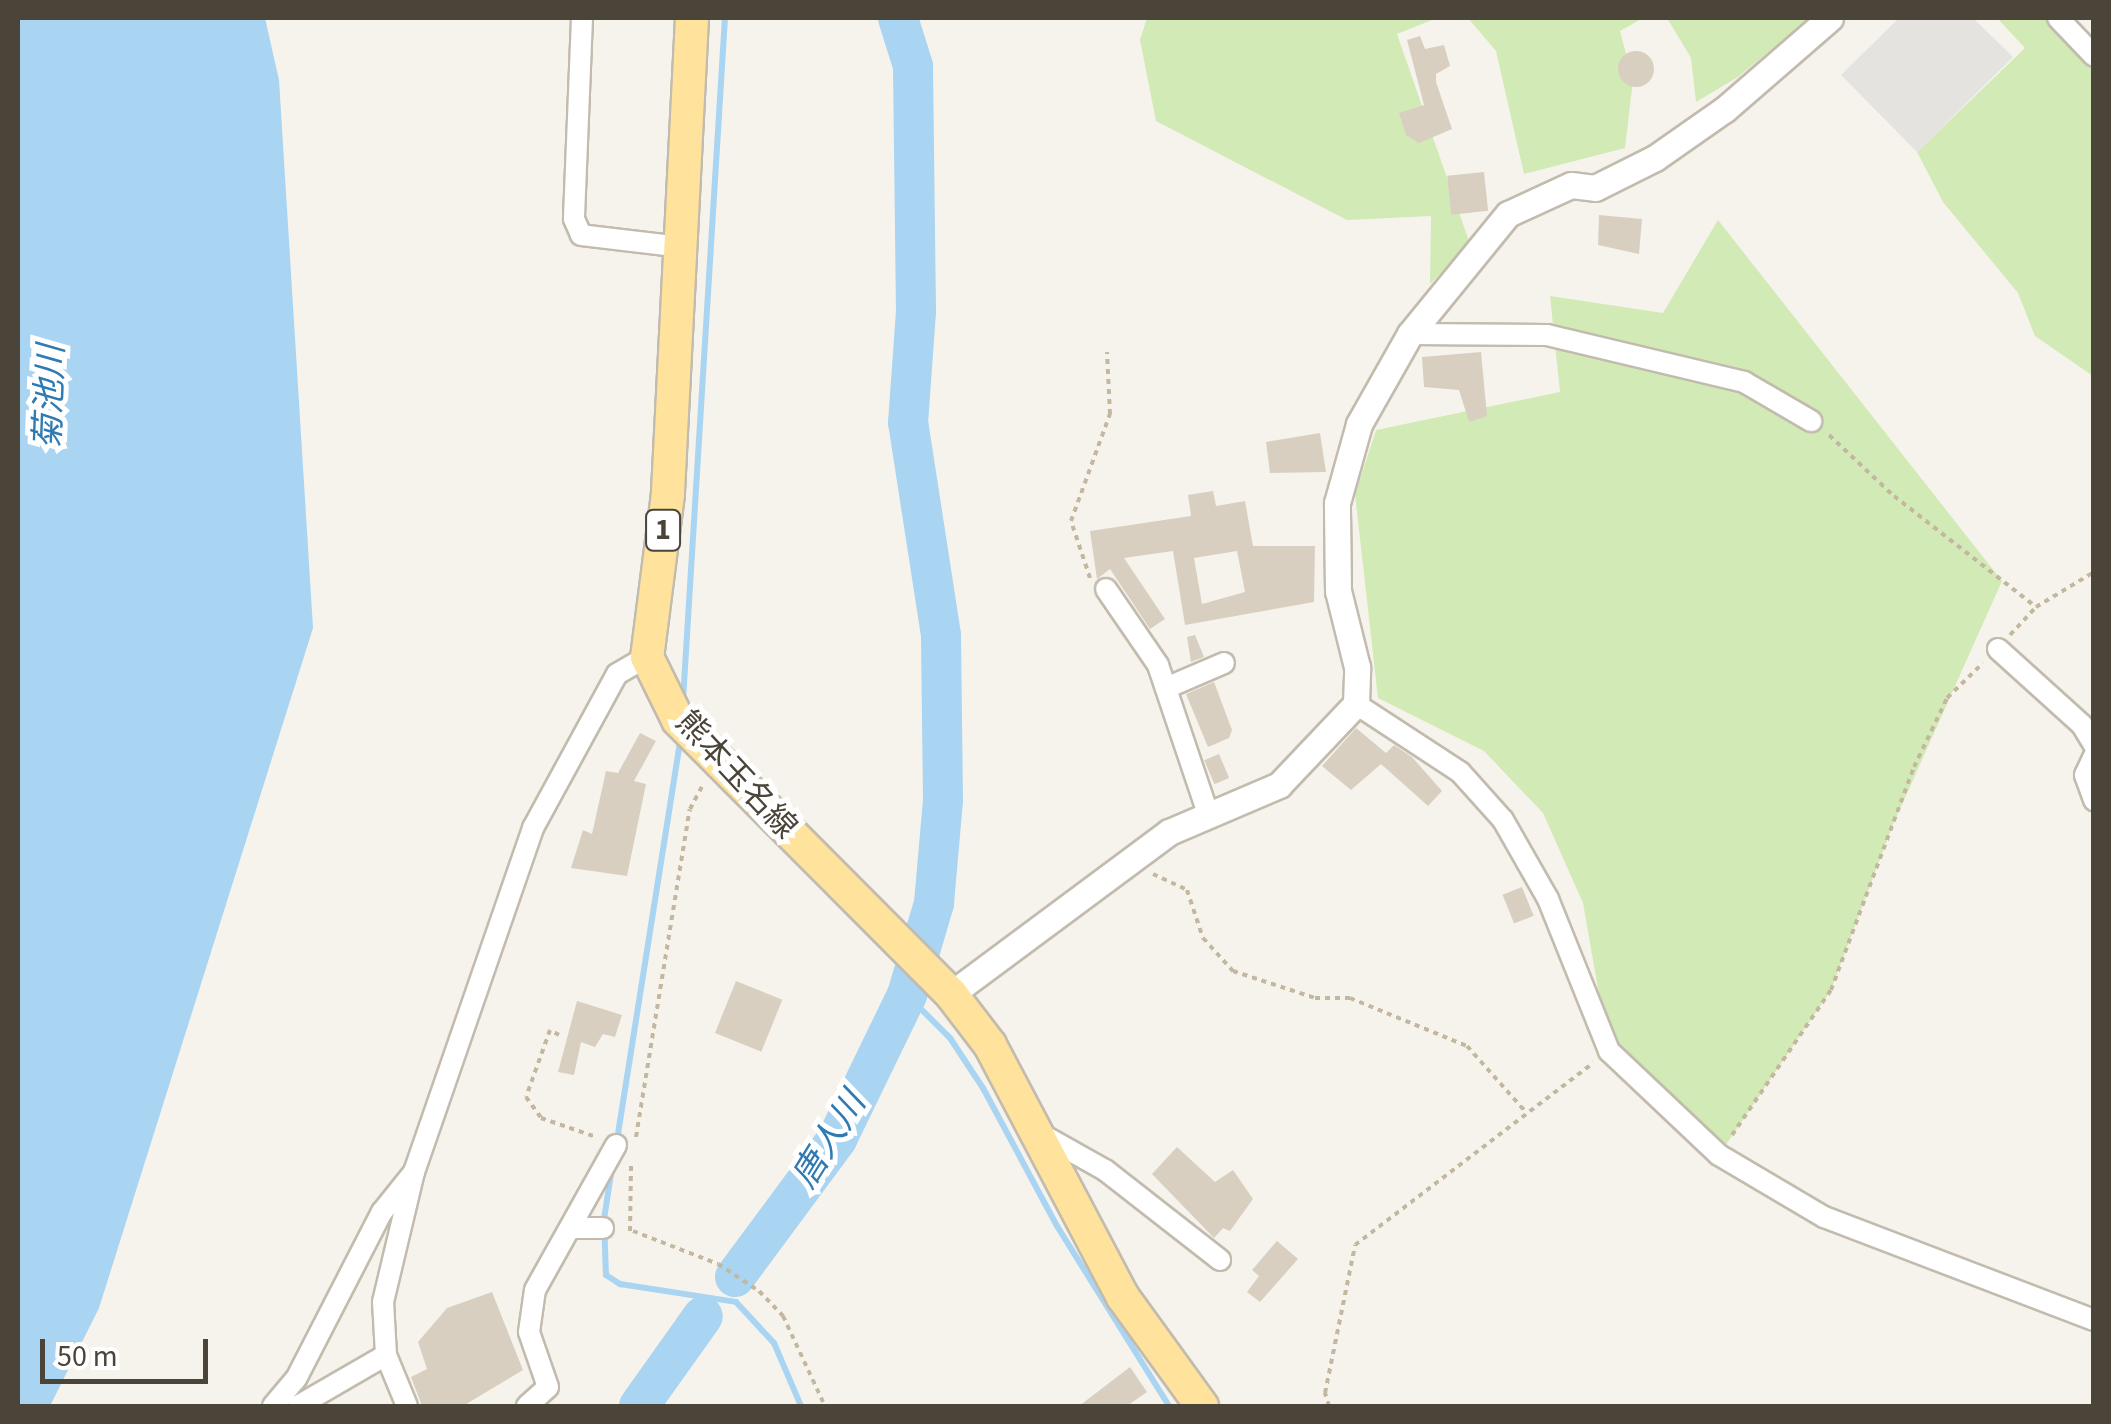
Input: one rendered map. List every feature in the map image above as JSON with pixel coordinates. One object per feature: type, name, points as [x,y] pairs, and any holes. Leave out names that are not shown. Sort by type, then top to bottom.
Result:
[{"type":"main road","name":"1","points":[[646,656],[668,494],[692,18]]},
{"type":"main road","name":"熊本玉名線","points":[[646,656],[678,720],[945,988],[990,1045],[1123,1298],[1202,1406]]},
{"type":"street","points":[[582,18],[574,219],[581,235],[680,248]]},
{"type":"street","points":[[945,988],[1207,811],[1279,785],[1356,704],[1357,668],[1338,590],[1337,503],[1358,424],[1410,334],[1508,214],[1571,185],[1595,188],[1655,158],[1725,109],[1830,18]]},
{"type":"street","points":[[2058,18],[2094,56]]},
{"type":"street","points":[[1410,334],[1547,335],[1744,382],[1811,420]]},
{"type":"street","points":[[1106,589],[1166,688],[1207,811]]},
{"type":"street","points":[[1998,648],[2082,725],[2094,745]]},
{"type":"street","points":[[407,1406],[386,1355],[384,1302],[414,1172],[533,828],[617,674],[646,656]]},
{"type":"street","points":[[1166,688],[1224,663]]},
{"type":"street","points":[[1356,704],[1460,772],[1503,820],[1548,899],[1610,1051],[1719,1154],[1824,1217],[2094,1320]]},
{"type":"street","points":[[2094,756],[2085,775],[2094,800]]},
{"type":"street","points":[[1037,1132],[1105,1170],[1220,1260]]},
{"type":"street","points":[[527,1406],[548,1387],[529,1332],[535,1290],[573,1228],[616,1144]]},
{"type":"street","points":[[273,1406],[296,1379],[382,1212],[414,1172]]},
{"type":"street","points":[[573,1228],[603,1228]]},
{"type":"street","points":[[298,1406],[386,1355]]},
{"type":"path","points":[[1106,589],[1083,564],[1071,521],[1110,414],[1107,352]]},
{"type":"path","points":[[1811,420],[1894,496],[2036,608]]},
{"type":"path","points":[[1719,1154],[1831,990],[1947,698],[2036,608],[2094,572]]},
{"type":"path","points":[[630,1231],[632,1154],[690,809],[718,760]]},
{"type":"path","points":[[1125,865],[1186,890],[1204,938],[1233,971],[1314,998],[1350,998],[1467,1046],[1525,1111]]},
{"type":"path","points":[[559,1035],[550,1030],[526,1097],[541,1118],[616,1144]]},
{"type":"path","points":[[1328,1406],[1324,1393],[1354,1245],[1525,1111],[1610,1051]]},
{"type":"path","points":[[603,1228],[630,1231],[718,1264],[759,1292],[783,1316],[825,1406]]},
{"type":"green space","points":[[1147,18],[1437,18],[1397,34],[1470,244],[1430,284],[1431,216],[1347,220],[1156,121],[1140,40]]},
{"type":"green space","points":[[1468,18],[1643,18],[1620,31],[1633,80],[1625,148],[1524,174],[1496,51]]},
{"type":"green space","points":[[1667,18],[1809,18],[1738,77],[1696,102],[1691,58]]},
{"type":"green space","points":[[1997,18],[2057,18],[2093,60],[2093,376],[2035,336],[2018,293],[1943,202],[1917,152],[2025,48]]},
{"type":"green space","points":[[1718,220],[2002,581],[1892,827],[1831,990],[1719,1155],[1609,1051],[1583,903],[1543,813],[1484,751],[1378,698],[1355,494],[1376,430],[1560,392],[1550,296],[1663,313]]},
{"type":"shaded area","points":[[1899,18],[1973,18],[2013,57],[1917,152],[1841,75]]},
{"type":"water","name":"菊池川","points":[[18,18],[265,18],[279,80],[313,628],[99,1308],[50,1406],[18,1406]]},
{"type":"building","points":[[1420,36],[1425,49],[1444,45],[1450,66],[1436,74],[1436,82],[1452,129],[1419,143],[1406,135],[1399,113],[1424,105],[1407,40]]},
{"type":"building","points":[[1636,51],[1649,56],[1654,69],[1649,82],[1636,87],[1623,82],[1618,69],[1623,56]]},
{"type":"building","points":[[1484,172],[1488,211],[1451,215],[1447,176]]},
{"type":"building","points":[[1599,215],[1642,219],[1639,254],[1598,245]]},
{"type":"building","points":[[1481,352],[1487,416],[1469,422],[1459,390],[1424,387],[1422,357]]},
{"type":"building","points":[[1320,433],[1326,472],[1270,473],[1266,442]]},
{"type":"building","points":[[1213,491],[1216,506],[1245,501],[1253,546],[1315,546],[1314,602],[1185,625],[1173,551],[1124,558],[1165,619],[1150,629],[1110,569],[1097,579],[1090,531],[1191,516],[1188,495]],"holes":[[[1237,551],[1245,592],[1202,604],[1194,558]]]},
{"type":"building","points":[[1195,635],[1204,657],[1191,662],[1187,637]]},
{"type":"building","points":[[1214,682],[1232,730],[1229,738],[1208,747],[1186,694]]},
{"type":"building","points":[[1356,728],[1386,753],[1394,745],[1412,757],[1442,791],[1428,806],[1381,764],[1351,790],[1322,766]]},
{"type":"building","points":[[640,733],[656,741],[634,781],[646,784],[627,876],[571,868],[583,830],[592,834],[606,771],[618,773]]},
{"type":"building","points":[[1219,754],[1229,778],[1214,784],[1204,760]]},
{"type":"building","points":[[1522,887],[1534,916],[1514,924],[1503,895]]},
{"type":"building","points":[[736,981],[782,1000],[761,1052],[715,1033]]},
{"type":"building","points":[[577,1001],[622,1015],[615,1037],[603,1034],[595,1047],[581,1042],[574,1075],[558,1072]]},
{"type":"building","points":[[1177,1147],[1215,1182],[1233,1170],[1253,1199],[1230,1231],[1223,1228],[1214,1238],[1152,1174]]},
{"type":"building","points":[[1277,1241],[1298,1259],[1260,1302],[1247,1292],[1259,1276],[1252,1270]]},
{"type":"building","points":[[492,1292],[523,1370],[463,1406],[422,1406],[411,1377],[427,1369],[418,1342],[447,1308]]},
{"type":"building","points":[[1130,1367],[1147,1392],[1127,1406],[1079,1406]]},
{"type":"waterway","points":[[683,700],[725,18]]},
{"type":"waterway","points":[[735,1277],[837,1139],[907,995],[934,903],[943,800],[941,635],[908,423],[916,312],[913,66],[898,18]]},
{"type":"waterway","points":[[617,1140],[681,737]]},
{"type":"waterway","points":[[907,995],[950,1038],[983,1088],[1057,1226],[1169,1406]]},
{"type":"waterway","points":[[612,1167],[604,1219],[606,1275],[620,1284],[736,1302],[774,1343],[801,1406]]},
{"type":"waterway","name":"唐人川","points":[[639,1406],[703,1316]]}]
